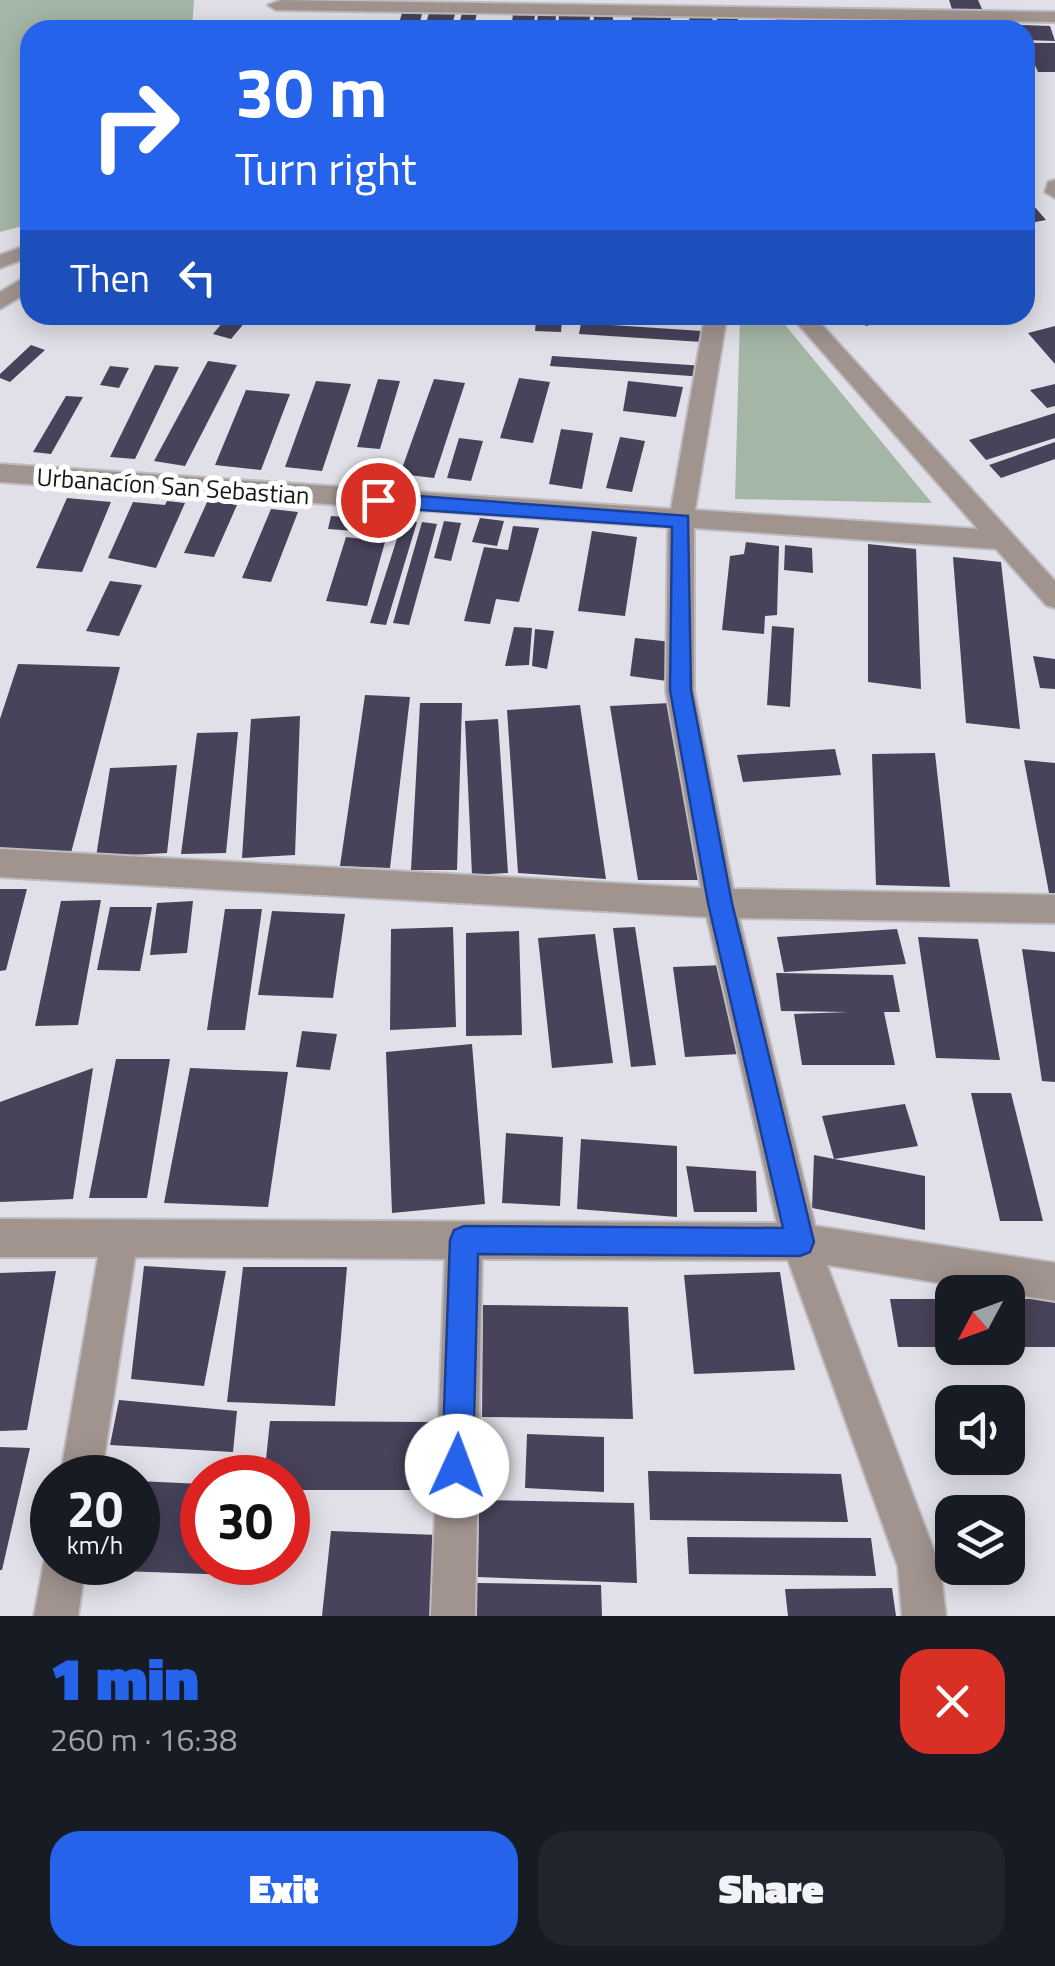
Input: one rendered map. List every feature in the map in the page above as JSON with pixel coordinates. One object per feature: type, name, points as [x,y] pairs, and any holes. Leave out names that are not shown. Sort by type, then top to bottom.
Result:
[{"type":"street","points":[[274,8],[1051,18]]},
{"type":"street","points":[[714,325],[682,521],[680,690],[720,903],[800,1242],[919,1567],[924,1616]]},
{"type":"street","points":[[810,325],[1055,598]]},
{"type":"street","name":"Urbanacíon San Sebastian","points":[[0,474],[1005,540]]},
{"type":"street","points":[[0,864],[720,903],[1055,909]]},
{"type":"street","points":[[0,1238],[800,1242],[1055,1282]]},
{"type":"street","points":[[84,1455],[120,1238]]},
{"type":"street","points":[[453,1616],[464,1240]]},
{"type":"street","points":[[56,1616],[62,1585]]},
{"type":"green space","points":[[0,0],[194,0],[193,20],[20,20],[20,227],[0,232]]},
{"type":"green space","points":[[740,325],[785,325],[932,503],[735,499]]},
{"type":"building","points":[[949,0],[978,0],[982,9],[952,9]]},
{"type":"building","points":[[402,13],[422,14],[420,20],[400,20]]},
{"type":"building","points":[[429,13],[455,14],[454,20],[427,20]]},
{"type":"building","points":[[462,13],[477,13],[475,20],[460,20]]},
{"type":"building","points":[[513,14],[535,15],[534,20],[512,20]]},
{"type":"building","points":[[538,14],[556,15],[556,20],[537,20]]},
{"type":"building","points":[[559,15],[590,16],[590,20],[559,20]]},
{"type":"building","points":[[594,15],[613,16],[613,20],[594,20]]},
{"type":"building","points":[[632,16],[671,18],[671,20],[631,20]]},
{"type":"building","points":[[689,16],[712,20],[689,20]]},
{"type":"building","points":[[717,16],[738,17],[738,20],[717,20]]},
{"type":"building","points":[[1035,26],[1050,26],[1055,41],[1035,40]]},
{"type":"building","points":[[1035,43],[1055,43],[1055,72],[1038,72]]},
{"type":"building","points":[[1035,207],[1046,220],[1035,222]]},
{"type":"building","points":[[221,325],[243,325],[231,339],[213,334]]},
{"type":"building","points":[[536,325],[562,325],[561,332],[535,331]]},
{"type":"building","points":[[581,325],[611,325],[702,331],[702,342],[579,334]]},
{"type":"building","points":[[1055,326],[1055,364],[1028,333]]},
{"type":"building","points":[[31,345],[45,350],[10,382],[0,378],[0,374]]},
{"type":"building","points":[[552,356],[705,366],[705,377],[550,366]]},
{"type":"building","points":[[208,361],[237,365],[185,466],[154,461]]},
{"type":"building","points":[[155,365],[179,367],[135,459],[110,457]]},
{"type":"building","points":[[110,366],[129,368],[119,388],[100,385]]},
{"type":"building","points":[[519,378],[550,382],[533,443],[500,438]]},
{"type":"building","points":[[378,379],[400,381],[380,449],[357,447]]},
{"type":"building","points":[[434,379],[465,383],[434,478],[400,474]]},
{"type":"building","points":[[316,381],[351,384],[322,471],[285,467]]},
{"type":"building","points":[[628,381],[683,387],[676,417],[623,411]]},
{"type":"building","points":[[1055,384],[1055,406],[1047,408],[1030,390]]},
{"type":"building","points":[[246,390],[290,394],[261,470],[215,465]]},
{"type":"building","points":[[66,396],[83,397],[51,454],[33,452]]},
{"type":"building","points":[[1055,413],[1055,438],[986,460],[969,440]]},
{"type":"building","points":[[561,429],[593,433],[582,489],[549,484]]},
{"type":"building","points":[[620,437],[645,441],[632,492],[606,488]]},
{"type":"building","points":[[459,438],[483,441],[471,481],[447,478]]},
{"type":"building","points":[[1055,442],[1055,459],[1001,478],[989,465]]},
{"type":"building","points":[[67,498],[111,502],[82,572],[36,568]]},
{"type":"building","points":[[208,500],[237,505],[214,557],[184,553]]},
{"type":"building","points":[[167,501],[185,503],[156,568],[108,558],[133,502],[165,505]]},
{"type":"building","points":[[271,509],[298,512],[271,582],[242,578]]},
{"type":"building","points":[[331,516],[359,518],[356,531],[328,529]]},
{"type":"building","points":[[480,518],[504,521],[497,546],[472,542]]},
{"type":"building","points":[[403,520],[417,522],[386,625],[370,623]]},
{"type":"building","points":[[444,521],[461,523],[451,561],[434,558]]},
{"type":"building","points":[[422,522],[437,524],[409,625],[393,623]]},
{"type":"building","points":[[513,526],[539,528],[519,602],[496,599],[490,624],[464,621],[484,547],[508,550]]},
{"type":"building","points":[[592,531],[637,537],[625,616],[578,611]]},
{"type":"building","points":[[346,537],[385,542],[367,606],[326,601]]},
{"type":"building","points":[[746,542],[779,546],[777,615],[765,616],[764,634],[722,630],[730,556],[744,554]]},
{"type":"building","points":[[868,544],[916,549],[921,689],[868,682]]},
{"type":"building","points":[[785,545],[812,548],[813,573],[784,570]]},
{"type":"building","points":[[953,557],[1001,562],[1020,729],[966,723]]},
{"type":"building","points":[[110,581],[142,585],[119,636],[86,631]]},
{"type":"building","points":[[772,626],[794,628],[790,707],[767,705]]},
{"type":"building","points":[[514,627],[532,628],[529,665],[505,666]]},
{"type":"building","points":[[535,629],[554,631],[547,669],[532,666]]},
{"type":"building","points":[[635,638],[672,642],[667,681],[630,676]]},
{"type":"building","points":[[1033,656],[1055,659],[1055,689],[1040,688]]},
{"type":"building","points":[[18,664],[120,667],[71,853],[0,851],[0,719]]},
{"type":"building","points":[[365,695],[410,697],[390,868],[340,866]]},
{"type":"building","points":[[420,703],[462,703],[457,870],[411,870]]},
{"type":"building","points":[[670,703],[698,880],[638,880],[610,706]]},
{"type":"building","points":[[580,705],[606,879],[518,873],[507,710]]},
{"type":"building","points":[[300,716],[295,855],[242,858],[251,719]]},
{"type":"building","points":[[498,719],[508,873],[472,875],[465,721]]},
{"type":"building","points":[[238,732],[226,853],[181,854],[197,733]]},
{"type":"building","points":[[835,749],[841,775],[743,782],[737,755]]},
{"type":"building","points":[[935,753],[950,887],[876,885],[872,754]]},
{"type":"building","points":[[1024,760],[1055,763],[1055,894],[1049,893]]},
{"type":"building","points":[[177,765],[167,853],[96,857],[110,768]]},
{"type":"building","points":[[0,889],[27,889],[6,970],[0,971]]},
{"type":"building","points":[[101,900],[78,1025],[35,1026],[61,901]]},
{"type":"building","points":[[193,901],[187,953],[150,955],[157,903]]},
{"type":"building","points":[[110,907],[152,907],[140,971],[97,970]]},
{"type":"building","points":[[225,909],[262,909],[245,1030],[207,1030]]},
{"type":"building","points":[[272,911],[345,914],[333,998],[258,995]]},
{"type":"building","points":[[453,927],[456,1027],[390,1030],[391,929]]},
{"type":"building","points":[[635,927],[656,1065],[631,1067],[613,928]]},
{"type":"building","points":[[897,929],[906,964],[784,972],[777,937]]},
{"type":"building","points":[[519,931],[522,1035],[466,1036],[466,933]]},
{"type":"building","points":[[595,934],[613,1063],[552,1068],[538,938]]},
{"type":"building","points":[[918,937],[978,939],[1000,1060],[936,1058]]},
{"type":"building","points":[[1022,949],[1055,952],[1055,1082],[1042,1081]]},
{"type":"building","points":[[725,965],[740,1054],[685,1057],[673,967]]},
{"type":"building","points":[[776,973],[893,975],[900,1012],[884,1012],[895,1065],[802,1065],[794,1014],[849,1012],[781,1011]]},
{"type":"building","points":[[302,1031],[337,1034],[330,1070],[296,1067]]},
{"type":"building","points":[[472,1044],[485,1204],[392,1213],[386,1052]]},
{"type":"building","points":[[116,1059],[170,1059],[147,1198],[89,1198]]},
{"type":"building","points":[[93,1068],[73,1199],[0,1202],[0,1102]]},
{"type":"building","points":[[190,1068],[288,1072],[268,1207],[164,1203]]},
{"type":"building","points":[[971,1093],[1011,1093],[1043,1221],[1000,1221]]},
{"type":"building","points":[[905,1104],[918,1146],[834,1159],[822,1116]]},
{"type":"building","points":[[506,1133],[563,1137],[560,1206],[502,1203]]},
{"type":"building","points":[[581,1139],[677,1146],[677,1217],[577,1209]]},
{"type":"building","points":[[814,1155],[925,1176],[925,1230],[812,1208]]},
{"type":"building","points":[[686,1166],[756,1171],[757,1212],[694,1212]]},
{"type":"building","points":[[144,1266],[226,1271],[204,1386],[131,1379]]},
{"type":"building","points":[[243,1267],[347,1267],[335,1406],[227,1402]]},
{"type":"building","points":[[56,1271],[27,1430],[0,1431],[0,1273]]},
{"type":"building","points":[[780,1272],[795,1370],[694,1374],[684,1275]]},
{"type":"building","points":[[890,1299],[935,1299],[935,1347],[898,1347]]},
{"type":"building","points":[[1025,1299],[1055,1299],[1055,1347],[1025,1347]]},
{"type":"building","points":[[483,1305],[628,1307],[633,1419],[482,1417]]},
{"type":"building","points":[[119,1400],[237,1411],[233,1452],[110,1445]]},
{"type":"building","points":[[270,1421],[432,1422],[430,1490],[310,1490],[310,1455],[266,1455]]},
{"type":"building","points":[[527,1434],[604,1437],[604,1492],[525,1488]]},
{"type":"building","points":[[0,1447],[30,1448],[2,1570],[0,1570]]},
{"type":"building","points":[[648,1471],[841,1474],[848,1522],[650,1520]]},
{"type":"building","points":[[160,1482],[180,1483],[180,1573],[160,1572]]},
{"type":"building","points":[[479,1500],[634,1503],[637,1583],[478,1577]]},
{"type":"building","points":[[331,1531],[438,1535],[434,1616],[322,1616]]},
{"type":"building","points":[[687,1537],[871,1538],[876,1576],[689,1574]]},
{"type":"building","points":[[477,1583],[601,1585],[602,1616],[477,1616]]},
{"type":"building","points":[[892,1588],[896,1616],[788,1616],[785,1589]]},
{"type":"route","points":[[378,500],[682,521],[680,690],[720,903],[800,1242],[464,1240],[457,1466]]}]
